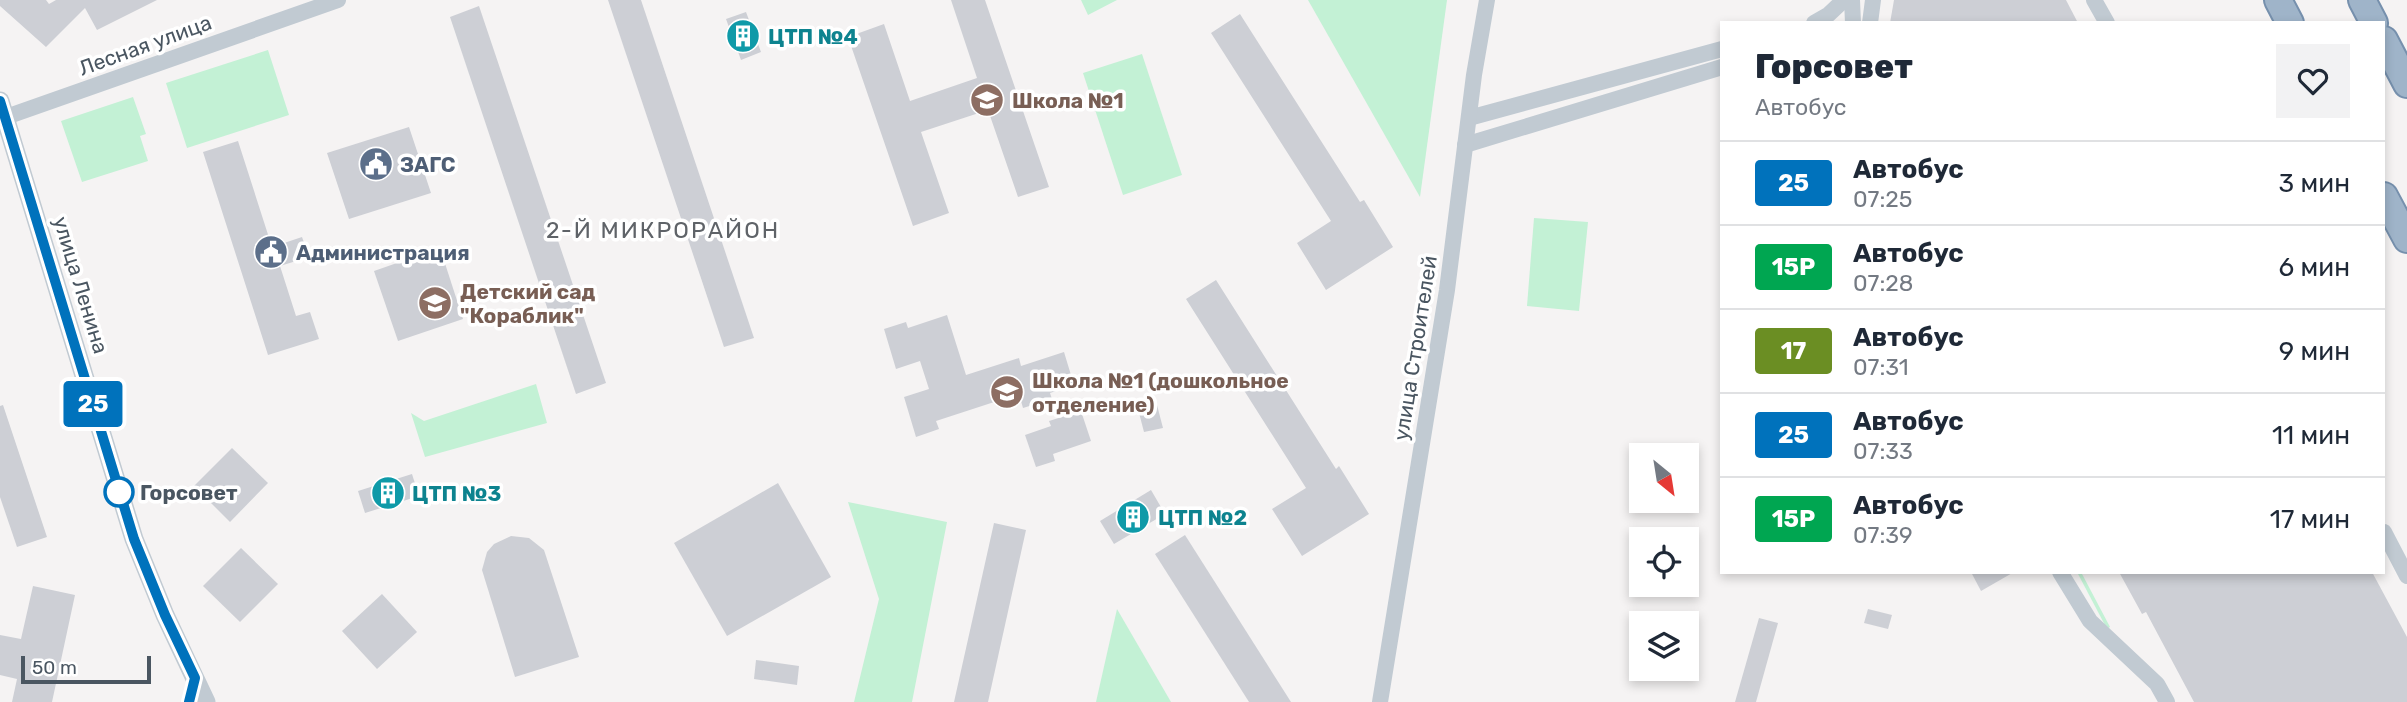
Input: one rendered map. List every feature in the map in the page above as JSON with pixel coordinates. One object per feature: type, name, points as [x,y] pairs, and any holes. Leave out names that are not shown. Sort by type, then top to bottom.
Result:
[{"type":"highway","points":[[2277,0],[2289,21]]},
{"type":"highway","points":[[2362,0],[2373,21]]},
{"type":"highway","points":[[2385,42],[2407,84]]},
{"type":"highway","points":[[2385,198],[2407,239]]},
{"type":"street","name":"Лесная улица","points":[[3,109],[338,0]]},
{"type":"street","name":"улица Строителей","points":[[1380,702],[1447,290],[1487,0]]},
{"type":"street","points":[[1818,21],[1829,15],[1843,0]]},
{"type":"street","points":[[1852,0],[1853,21]]},
{"type":"street","points":[[1870,21],[1873,0]]},
{"type":"street","points":[[2094,0],[2106,21]]},
{"type":"street","points":[[1469,118],[1720,49]]},
{"type":"street","points":[[1465,145],[1720,67]]},
{"type":"street","name":"улица Ленина","points":[[3,109],[134,539],[165,615],[206,702]]},
{"type":"street","points":[[2385,534],[2407,576]]},
{"type":"street","points":[[2061,574],[2090,621],[2157,684],[2166,702]]},
{"type":"street","points":[[188,702],[195,678]]},
{"type":"green space","points":[[1081,0],[1117,0],[1088,15]]},
{"type":"green space","points":[[1308,0],[1447,0],[1420,197]]},
{"type":"green space","points":[[268,50],[289,115],[187,148],[166,83]]},
{"type":"green space","points":[[1142,54],[1182,175],[1123,195],[1083,73]]},
{"type":"green space","points":[[133,97],[146,134],[140,136],[148,161],[82,182],[61,121]]},
{"type":"green space","points":[[1534,218],[1588,222],[1579,311],[1527,306]]},
{"type":"green space","points":[[536,384],[547,423],[425,457],[411,413],[424,421]]},
{"type":"green space","points":[[848,502],[947,522],[912,702],[854,702],[879,599]]},
{"type":"green space","points":[[2078,574],[2082,574],[2110,627],[2107,629]]},
{"type":"green space","points":[[1117,609],[1171,702],[1096,702]]},
{"type":"building","points":[[0,0],[46,0],[49,4],[56,0],[157,0],[97,30],[85,8],[46,47],[0,6]]},
{"type":"building","points":[[608,0],[641,0],[754,338],[724,347]]},
{"type":"building","points":[[951,0],[985,0],[1049,187],[1018,197],[988,110],[921,132],[949,213],[913,226],[848,37],[884,24],[910,101],[977,78]]},
{"type":"building","points":[[1894,0],[2066,0],[2077,21],[1890,21]]},
{"type":"building","points":[[479,6],[606,383],[576,394],[450,17]]},
{"type":"building","name":"ЦТП №4","points":[[746,12],[761,52],[741,60],[726,19]]},
{"type":"building","points":[[1240,14],[1360,202],[1364,200],[1393,247],[1326,290],[1297,243],[1331,221],[1211,33]]},
{"type":"building","name":"ЗАГС","points":[[409,127],[431,193],[349,219],[327,153]]},
{"type":"building","name":"Администрация","points":[[238,141],[272,247],[302,237],[309,257],[280,266],[296,316],[310,312],[319,339],[268,355],[203,152]]},
{"type":"building","points":[[440,248],[463,319],[398,341],[374,271]]},
{"type":"building","points":[[1216,280],[1336,469],[1339,466],[1369,514],[1302,556],[1272,509],[1306,488],[1186,299]]},
{"type":"building","points":[[947,315],[966,375],[1019,358],[1021,366],[1064,352],[1074,385],[1050,393],[1052,399],[1023,408],[1019,394],[936,421],[939,429],[916,437],[904,397],[929,389],[920,361],[896,369],[884,329],[906,322],[908,328]]},
{"type":"building","points":[[3,405],[47,537],[17,547],[0,497],[0,406]]},
{"type":"building","points":[[1157,405],[1163,428],[1144,432],[1138,409]]},
{"type":"building","points":[[1081,411],[1091,441],[1053,454],[1055,461],[1036,467],[1025,435],[1051,426],[1049,421]]},
{"type":"building","points":[[232,448],[268,483],[230,522],[194,486]]},
{"type":"building","name":"ЦТП №3","points":[[412,474],[419,496],[365,513],[358,491]]},
{"type":"building","points":[[778,483],[831,577],[727,636],[674,543]]},
{"type":"building","name":"ЦТП №2","points":[[1151,490],[1165,514],[1114,544],[1100,521]]},
{"type":"building","points":[[994,523],[1026,530],[988,702],[954,702]]},
{"type":"building","points":[[1185,535],[1291,702],[1249,702],[1155,554]]},
{"type":"building","points":[[511,536],[529,538],[544,550],[579,657],[515,677],[482,570],[487,552],[494,544]]},
{"type":"building","points":[[241,548],[278,584],[240,622],[203,586]]},
{"type":"building","points":[[1972,574],[2011,574],[1981,591]]},
{"type":"building","points":[[2120,574],[2373,574],[2407,637],[2407,702],[2194,702],[2146,612],[2142,614]]},
{"type":"building","points":[[33,586],[75,595],[52,702],[12,702],[17,679],[0,675],[0,635],[21,639]]},
{"type":"building","points":[[382,594],[417,632],[377,669],[342,631]]},
{"type":"building","points":[[1868,609],[1892,615],[1888,629],[1864,623]]},
{"type":"building","points":[[1759,618],[1778,623],[1756,702],[1735,702]]},
{"type":"building","points":[[756,660],[799,666],[797,685],[754,679]]},
{"type":"bus line","name":"25","points":[[0,101],[134,539],[150,581],[195,678],[189,702]]},
{"type":"place","name":"ЦТП №4","points":[[743,36]]},
{"type":"place","name":"Школа №1","points":[[987,100]]},
{"type":"place","name":"ЗАГС","points":[[376,164]]},
{"type":"place","name":"Администрация","points":[[271,252]]},
{"type":"place","name":"Детский сад \"Кораблик\"","points":[[435,303]]},
{"type":"place","name":"Школа №1 (дошкольное отделение)","points":[[1007,392]]},
{"type":"place","name":"Горсовет","points":[[119,492]]},
{"type":"place","name":"ЦТП №3","points":[[388,493]]},
{"type":"place","name":"ЦТП №2","points":[[1133,517]]},
{"type":"district","name":"2-Й МИКРОРАЙОН","points":[[663,230]]}]
